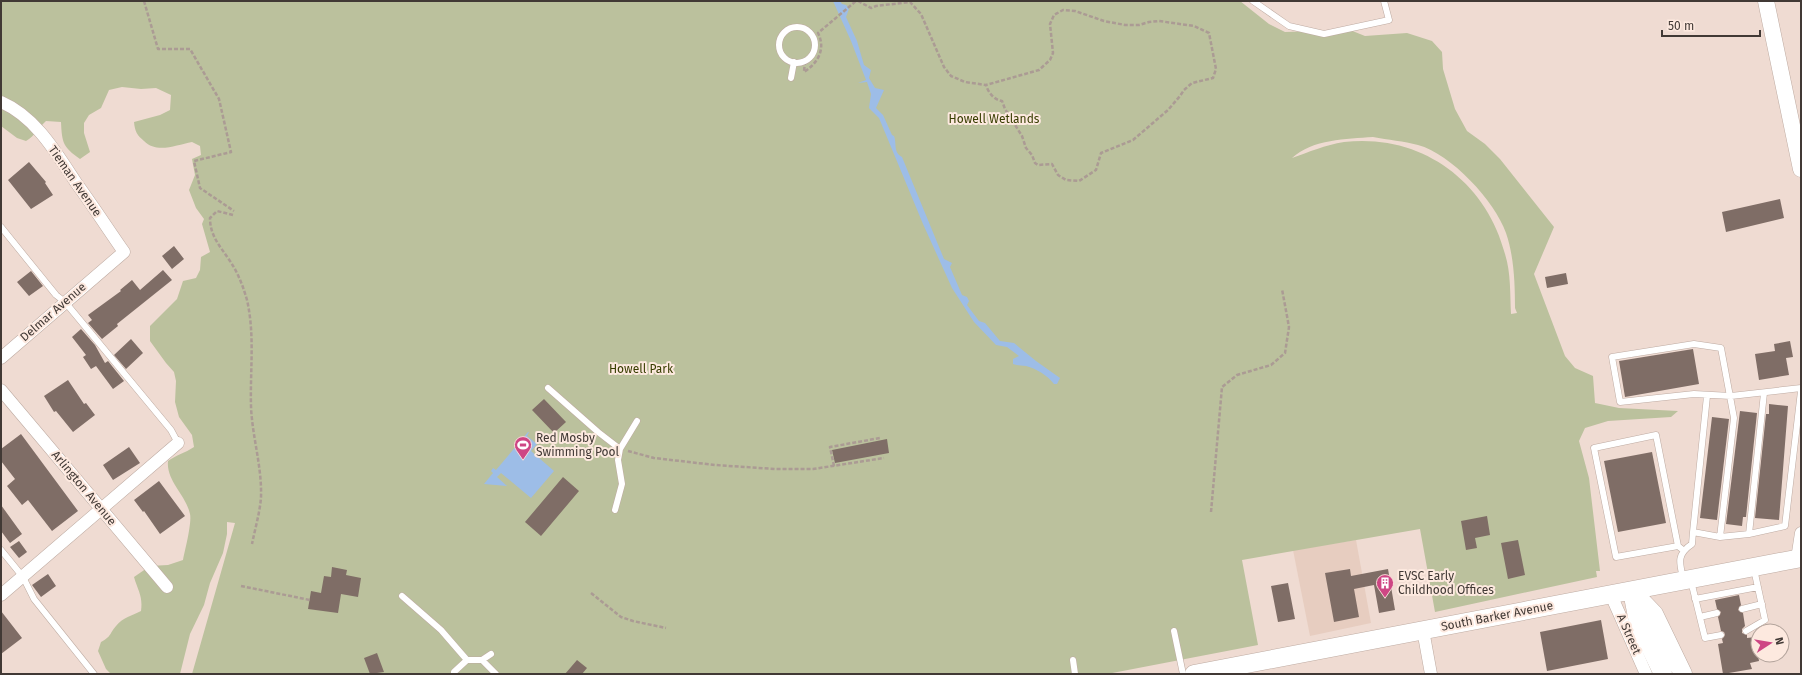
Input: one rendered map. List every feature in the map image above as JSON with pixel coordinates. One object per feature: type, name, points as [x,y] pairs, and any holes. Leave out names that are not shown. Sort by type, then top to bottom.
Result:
[{"type":"main road","name":"South Barker Avenue","points":[[1198,674],[1799,559]]},
{"type":"main road","points":[[1632,591],[1638,622],[1663,674]]},
{"type":"main road","points":[[1632,591],[1654,614],[1682,674]]},
{"type":"street","points":[[1766,1],[1801,169]]},
{"type":"street","name":"Tieman Avenue","points":[[1,102],[10,106],[27,119],[49,143],[124,252],[105,267]]},
{"type":"street","name":"Delmar Avenue","points":[[1,358],[105,267]]},
{"type":"street","name":"Arlington Avenue","points":[[1,390],[167,587]]},
{"type":"street","points":[[1,595],[102,510],[178,443]]},
{"type":"street","points":[[1799,559],[1801,533]]},
{"type":"street","name":"A Street","points":[[1611,595],[1646,674]]},
{"type":"street","points":[[1423,630],[1431,674]]},
{"type":"lane","points":[[1253,1],[1289,26],[1324,34],[1389,20],[1384,1]]},
{"type":"lane","points":[[792,28],[803,28],[808,31],[814,41],[813,52],[805,61],[794,62],[784,57],[779,46],[782,35],[792,28]]},
{"type":"lane","points":[[791,78],[794,62]]},
{"type":"lane","points":[[1,227],[56,295],[66,302],[171,430],[178,443]]},
{"type":"lane","points":[[1693,532],[1720,537],[1749,534],[1785,526],[1801,390],[1730,396],[1707,396],[1694,394],[1620,402],[1612,357],[1694,344],[1721,348],[1730,396],[1734,418],[1720,537]]},
{"type":"lane","points":[[548,388],[598,432],[620,449]]},
{"type":"lane","points":[[1749,534],[1764,393]]},
{"type":"lane","points":[[1707,396],[1692,544],[1681,548],[1616,557],[1594,448],[1656,435],[1681,548],[1679,562],[1695,599],[1705,638],[1721,635]]},
{"type":"lane","points":[[615,510],[622,484],[618,460],[620,449],[637,421]]},
{"type":"lane","points":[[1,550],[22,577],[34,599],[94,674]]},
{"type":"lane","points":[[1746,631],[1765,620],[1754,567]]},
{"type":"lane","points":[[1695,599],[1758,587]]},
{"type":"lane","points":[[402,596],[441,630],[467,660]]},
{"type":"lane","points":[[1742,610],[1762,604]]},
{"type":"lane","points":[[1700,617],[1717,613]]},
{"type":"lane","points":[[1174,631],[1183,674]]},
{"type":"lane","points":[[454,674],[454,672],[467,660],[482,660],[491,654]]},
{"type":"lane","points":[[482,660],[496,674]]},
{"type":"lane","points":[[1073,660],[1075,674]]},
{"type":"path","points":[[144,1],[158,49],[190,48],[219,98],[231,152],[194,161],[200,188],[234,211]]},
{"type":"path","points":[[805,61],[804,72],[812,66],[821,51],[822,45],[818,33],[857,1],[871,8],[876,6],[910,2],[921,14],[944,67],[950,76],[965,82],[986,85],[1039,70],[1050,60],[1053,53],[1050,24],[1054,15],[1063,10],[1075,11],[1104,21],[1125,26],[1139,25],[1149,22],[1194,26],[1208,34],[1216,69],[1213,78],[1192,83],[1184,90],[1168,110],[1133,140],[1101,153],[1096,170],[1079,181],[1066,180],[1058,175],[1052,164],[1038,165],[1035,163],[1032,155],[1026,148],[1022,136],[1005,109],[1002,101],[997,100],[988,90],[986,85]]},
{"type":"path","points":[[233,215],[217,211],[210,218],[210,227],[214,238],[238,274],[249,309],[252,348],[251,407],[261,498],[252,544]]},
{"type":"path","points":[[1211,512],[1222,387],[1237,375],[1271,365],[1284,353],[1289,327],[1282,289]]},
{"type":"path","points":[[834,466],[830,447],[880,438]]},
{"type":"path","points":[[620,449],[654,458],[715,465],[775,469],[812,469],[884,458]]},
{"type":"path","points":[[241,586],[310,600]]},
{"type":"path","points":[[592,593],[621,617],[666,628]]},
{"type":"shaded area","points":[[1356,540],[1371,623],[1310,636],[1293,550]]},
{"type":"green space","points":[[1,1],[1240,1],[1269,24],[1285,32],[1350,30],[1365,36],[1407,33],[1432,41],[1442,52],[1443,69],[1455,109],[1467,131],[1485,144],[1500,159],[1554,227],[1534,274],[1565,356],[1575,368],[1593,376],[1595,403],[1619,408],[1678,411],[1671,417],[1608,421],[1585,428],[1579,441],[1589,478],[1600,571],[1596,571],[1597,577],[1435,612],[1420,529],[1242,560],[1258,645],[1107,674],[192,674],[235,523],[227,522],[227,534],[223,553],[210,583],[204,605],[190,634],[180,674],[111,674],[106,669],[98,651],[101,642],[109,636],[118,623],[141,611],[141,597],[134,577],[150,566],[168,565],[183,560],[189,530],[190,514],[188,507],[173,482],[168,468],[168,461],[194,447],[192,435],[179,417],[175,402],[176,381],[174,372],[150,341],[150,326],[177,299],[183,281],[196,278],[200,270],[201,257],[210,252],[202,224],[204,219],[196,208],[189,190],[195,175],[192,159],[201,155],[200,146],[192,142],[167,148],[155,147],[149,145],[138,135],[134,122],[160,115],[170,110],[171,95],[156,88],[141,89],[122,87],[109,90],[101,108],[89,115],[84,123],[84,133],[90,152],[80,159],[64,144],[61,122],[46,121],[32,137],[26,141],[17,138],[1,126]],"holes":[[[1373,137],[1418,145],[1431,150],[1457,168],[1482,193],[1500,220],[1509,242],[1514,270],[1515,308],[1517,313],[1511,314],[1508,269],[1505,254],[1496,228],[1483,204],[1466,184],[1446,167],[1423,154],[1399,145],[1372,141],[1337,143],[1292,158],[1310,147],[1330,141]]]},
{"type":"water","points":[[833,1],[840,1],[849,9],[846,17],[857,41],[864,65],[871,70],[869,78],[875,88],[884,90],[876,108],[883,115],[892,135],[894,136],[897,153],[902,157],[944,259],[952,263],[950,267],[962,295],[967,297],[969,301],[967,305],[979,321],[985,323],[1000,341],[1014,343],[1060,378],[1057,384],[1054,384],[1045,375],[1034,369],[1013,364],[1013,359],[1019,356],[1007,347],[996,345],[974,322],[952,288],[923,224],[879,118],[869,108],[871,94],[867,82],[858,83],[866,80]]},
{"type":"water","name":"Red Mosby Swimming Pool","points":[[528,432],[527,436],[537,444],[531,451],[554,471],[531,498],[501,473],[497,477],[507,486],[484,484],[493,473],[491,471],[493,468],[496,470]]},
{"type":"building","points":[[29,162],[46,182],[45,183],[53,195],[31,209],[8,180]]},
{"type":"building","points":[[1780,199],[1784,218],[1726,232],[1722,212]]},
{"type":"building","points":[[174,246],[184,259],[172,269],[162,256]]},
{"type":"building","points":[[163,270],[172,280],[117,324],[118,326],[102,339],[88,323],[92,320],[88,315],[121,291],[120,290],[132,280],[140,290]]},
{"type":"building","points":[[31,271],[43,286],[29,296],[17,282]]},
{"type":"building","points":[[1566,273],[1568,284],[1547,288],[1545,277]]},
{"type":"building","points":[[81,329],[95,345],[105,363],[108,361],[124,381],[113,389],[96,366],[91,369],[83,357],[86,355],[72,337]]},
{"type":"building","points":[[131,339],[143,353],[126,369],[114,355]]},
{"type":"building","points":[[1790,341],[1793,357],[1786,358],[1789,375],[1759,380],[1755,354],[1775,351],[1774,344]]},
{"type":"building","points":[[1693,349],[1699,384],[1625,397],[1619,361]]},
{"type":"building","points":[[68,380],[84,404],[86,403],[95,415],[73,432],[56,411],[54,412],[44,396]]},
{"type":"building","points":[[544,399],[566,422],[554,433],[532,410]]},
{"type":"building","points":[[1769,404],[1788,406],[1779,520],[1755,518],[1766,414],[1769,414]]},
{"type":"building","points":[[1740,411],[1757,413],[1746,517],[1743,517],[1742,526],[1726,524]]},
{"type":"building","points":[[1712,417],[1729,419],[1717,520],[1700,518]]},
{"type":"building","points":[[21,434],[78,511],[52,531],[28,500],[22,505],[7,486],[15,479],[1,461],[1,449]]},
{"type":"building","points":[[887,439],[889,453],[835,463],[832,450]]},
{"type":"building","points":[[129,447],[140,463],[113,480],[103,465]]},
{"type":"building","points":[[1652,452],[1666,523],[1618,532],[1604,461]]},
{"type":"building","points":[[563,477],[579,491],[541,536],[525,522]]},
{"type":"building","points":[[159,481],[185,516],[160,534],[144,511],[143,512],[134,500]]},
{"type":"building","points":[[1,505],[22,534],[10,543],[1,531]]},
{"type":"building","points":[[1487,516],[1490,535],[1475,538],[1477,548],[1466,550],[1461,521]]},
{"type":"building","points":[[1518,540],[1525,575],[1508,579],[1501,543]]},
{"type":"building","points":[[19,541],[27,552],[19,558],[10,547]]},
{"type":"building","points":[[332,567],[347,570],[346,575],[361,578],[358,597],[341,594],[338,613],[308,609],[311,591],[321,593],[324,576],[331,577]]},
{"type":"building","points":[[1350,569],[1351,576],[1388,569],[1395,610],[1379,613],[1374,585],[1354,589],[1359,617],[1334,622],[1325,573]]},
{"type":"building","points":[[48,574],[56,586],[41,597],[32,585]]},
{"type":"building","points":[[1288,583],[1295,619],[1278,622],[1271,586]]},
{"type":"building","points":[[1739,595],[1741,605],[1738,610],[1743,613],[1745,626],[1742,629],[1742,633],[1747,635],[1747,638],[1750,638],[1750,663],[1752,669],[1723,674],[1718,644],[1723,643],[1722,639],[1725,635],[1724,632],[1721,631],[1718,617],[1721,612],[1717,609],[1715,600]]},
{"type":"building","points":[[1,611],[22,638],[1,654]]},
{"type":"building","points":[[1601,620],[1608,659],[1547,671],[1540,632]]},
{"type":"building","points":[[377,653],[384,672],[370,674],[364,658]]},
{"type":"building","points":[[577,660],[587,668],[582,674],[565,674]]},
{"type":"place","name":"Red Mosby Swimming Pool","points":[[523,460]]},
{"type":"place","name":"EVSC Early Childhood Offices","points":[[1385,598]]},
{"type":"park label","name":"Howell Wetlands","points":[[994,119]]},
{"type":"park label","name":"Howell Park","points":[[641,369]]}]
